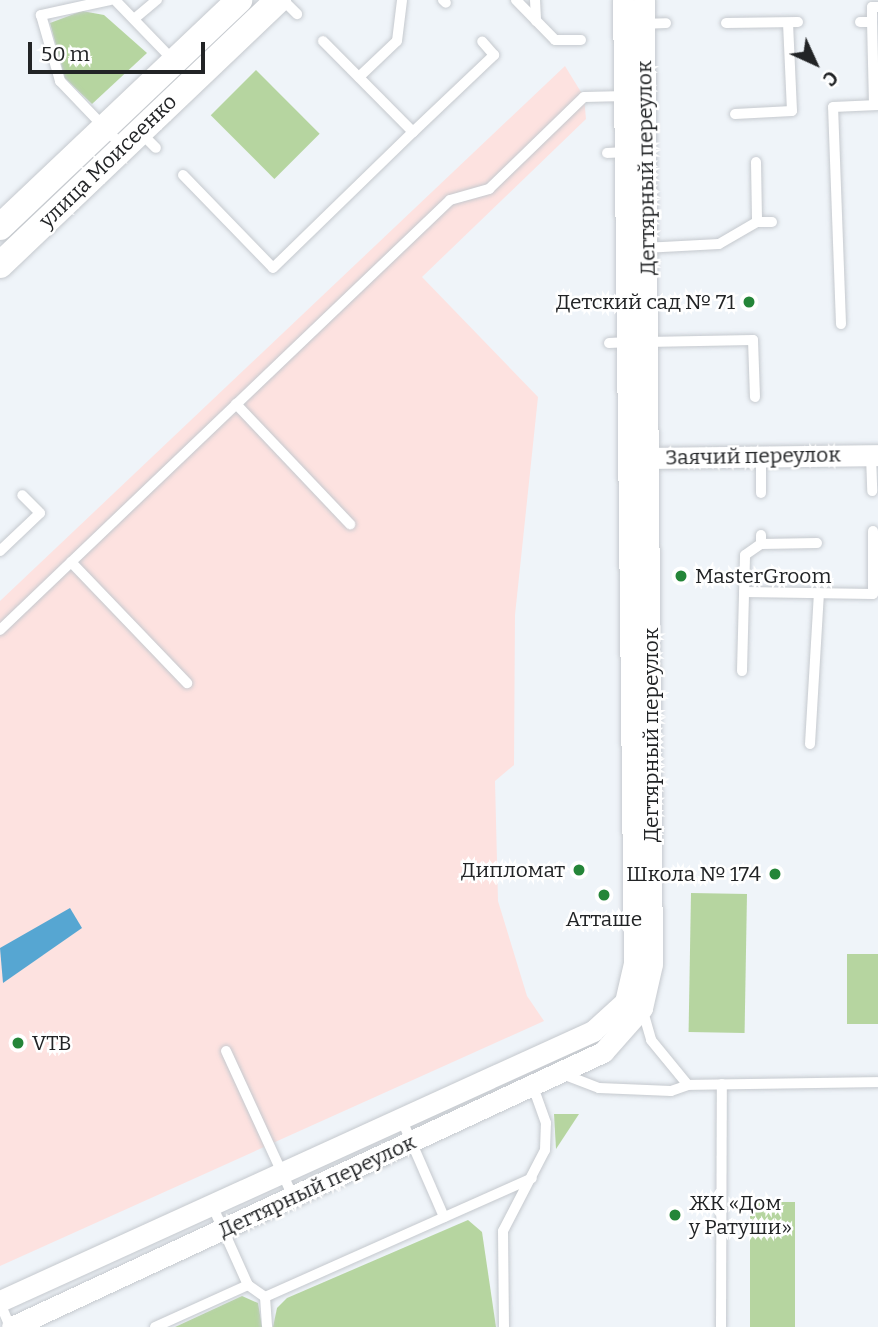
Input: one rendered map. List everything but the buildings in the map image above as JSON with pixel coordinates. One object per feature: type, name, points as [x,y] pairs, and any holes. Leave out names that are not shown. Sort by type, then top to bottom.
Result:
[{"type":"street","name":"улица Моисеенко","points":[[2,239],[104,127],[239,0]]},
{"type":"street","name":"Дегтярный переулок","points":[[623,0],[634,24]]},
{"type":"street","name":"Дегтярный переулок","points":[[639,458],[617,342],[625,248],[626,152],[635,96],[634,24],[644,0]]},
{"type":"street","name":"улица Моисеенко","points":[[2,239],[140,142],[286,5]]},
{"type":"street","name":"Дегтярный переулок","points":[[11,1327],[560,1073],[622,1038],[642,1008],[651,974],[642,868],[639,458],[648,342],[648,248],[626,152]]},
{"type":"street","name":"Заячий переулок","points":[[639,458],[874,455]]},
{"type":"street","name":"Дегтярный переулок","points":[[0,1302],[593,1031],[625,1002],[634,964],[642,868]]},
{"type":"lane","points":[[140,142],[104,127],[61,81],[41,15],[54,6],[113,0],[174,61]]},
{"type":"lane","points":[[134,19],[157,0]]},
{"type":"lane","points":[[359,77],[397,41],[402,0]]},
{"type":"lane","points":[[516,0],[555,40],[581,40]]},
{"type":"lane","points":[[534,0],[536,21]]},
{"type":"lane","points":[[841,324],[833,107],[876,105],[872,7],[878,7]]},
{"type":"lane","points":[[726,23],[793,22],[792,111],[735,114]]},
{"type":"lane","points":[[860,22],[873,22]]},
{"type":"lane","points":[[634,24],[666,23]]},
{"type":"lane","points":[[323,41],[413,132]]},
{"type":"lane","points":[[183,175],[273,268],[495,55],[482,41]]},
{"type":"lane","points":[[0,630],[450,200],[489,189],[584,97],[635,96]]},
{"type":"lane","points":[[756,162],[757,222]]},
{"type":"lane","points":[[625,248],[719,244],[757,222],[772,222]]},
{"type":"lane","points":[[823,222],[836,222]]},
{"type":"lane","points":[[617,342],[754,340],[755,397]]},
{"type":"lane","points":[[236,404],[350,524]]},
{"type":"lane","points":[[872,491],[874,455]]},
{"type":"lane","points":[[761,457],[761,494]]},
{"type":"lane","points":[[0,551],[40,513],[22,495]]},
{"type":"lane","points":[[744,592],[873,594],[876,548],[873,531]]},
{"type":"lane","points":[[742,671],[745,555],[761,539],[817,543]]},
{"type":"lane","points":[[71,562],[187,683]]},
{"type":"lane","points":[[810,744],[820,593]]},
{"type":"lane","points":[[642,1008],[651,1040],[688,1085]]},
{"type":"lane","points":[[226,1051],[293,1197]]},
{"type":"lane","points":[[504,1327],[503,1231],[532,1178],[547,1137],[533,1086],[523,1062]]},
{"type":"lane","points":[[560,1073],[599,1088],[671,1091],[688,1085],[878,1082]]},
{"type":"lane","points":[[721,1327],[722,1084]]},
{"type":"lane","points":[[401,1118],[444,1217]]},
{"type":"lane","points":[[265,1297],[532,1178]]},
{"type":"lane","points":[[212,1205],[248,1285],[265,1297]]},
{"type":"lane","points":[[155,1327],[248,1285]]},
{"type":"lane","points":[[265,1297],[267,1327]]},
{"type":"lane","points":[[0,1302],[11,1327]]},
{"type":"shaded area","points":[[565,66],[584,97],[586,119],[422,277],[538,397],[515,615],[514,765],[495,781],[498,901],[527,996],[544,1021],[0,1266],[0,601]]},
{"type":"green space","points":[[82,11],[104,15],[147,53],[92,104],[65,78],[50,23]]},
{"type":"green space","points":[[256,70],[320,134],[274,179],[211,115]]},
{"type":"green space","points":[[691,893],[747,894],[745,1033],[689,1032]]},
{"type":"green space","points":[[847,954],[878,954],[878,1024],[847,1024]]},
{"type":"green space","points":[[554,1114],[579,1114],[556,1149]]},
{"type":"green space","points":[[750,1202],[795,1202],[795,1327],[750,1327]]},
{"type":"green space","points":[[468,1220],[482,1232],[496,1327],[273,1327],[277,1308],[287,1298]]},
{"type":"green space","points":[[242,1296],[258,1303],[262,1327],[175,1327]]},
{"type":"water","points":[[70,908],[82,928],[3,983],[0,948]]},
{"type":"place","name":"Детский сад № 71","points":[[749,302]]},
{"type":"place","name":"MasterGroom","points":[[681,576]]},
{"type":"place","name":"Дипломат","points":[[579,870]]},
{"type":"place","name":"Школа № 174","points":[[775,874]]},
{"type":"place","name":"Атташе","points":[[604,895]]},
{"type":"place","name":"VTB","points":[[18,1043]]},
{"type":"place","name":"ЖК «Дом у Ратуши»","points":[[675,1215]]}]
